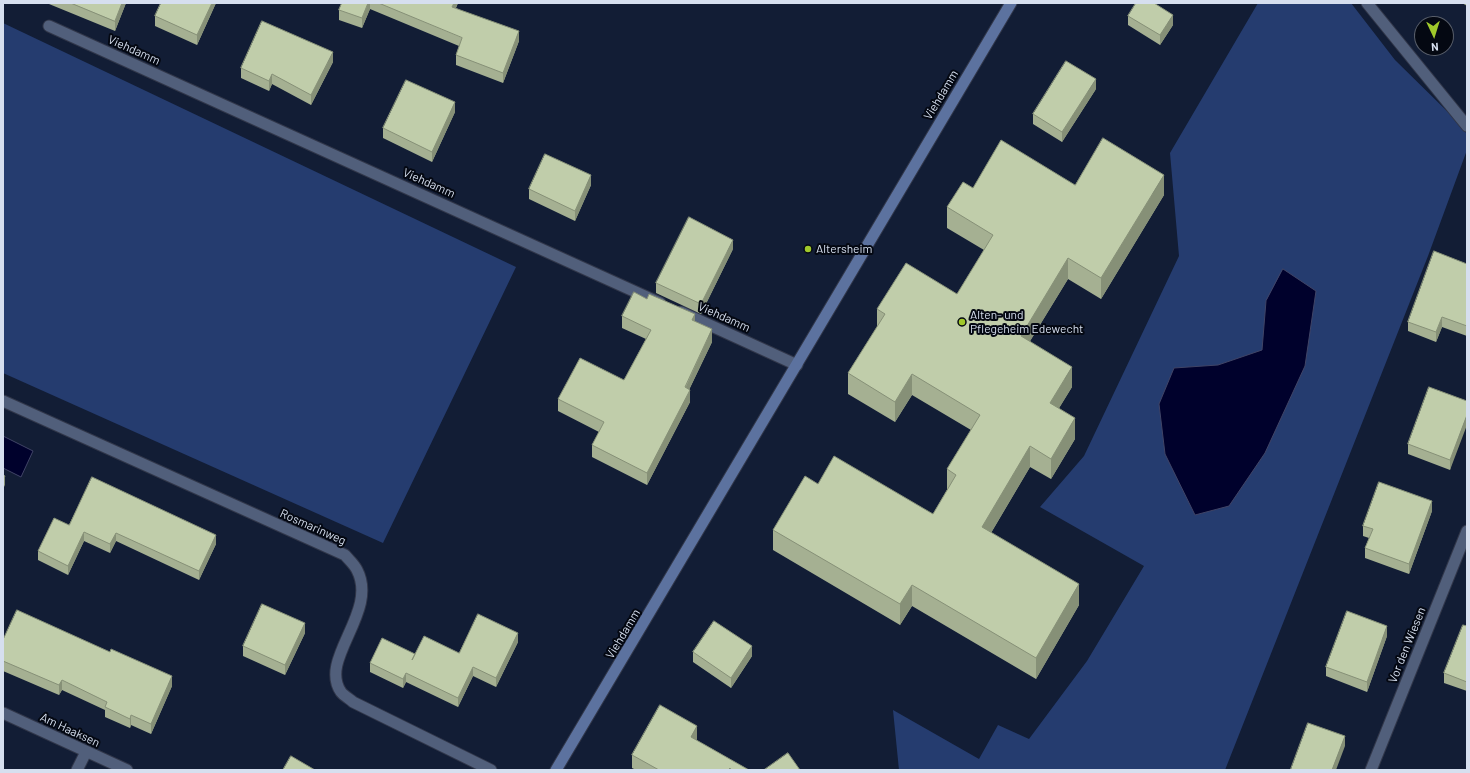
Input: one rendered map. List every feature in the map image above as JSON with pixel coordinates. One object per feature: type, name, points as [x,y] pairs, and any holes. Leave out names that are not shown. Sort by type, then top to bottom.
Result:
[{"type":"main road","name":"Viehdamm","points":[[556,770],[1011,3]]},
{"type":"street","points":[[1367,3],[1467,126]]},
{"type":"street","name":"Viehdamm","points":[[49,26],[797,365]]},
{"type":"street","name":"Rosmarinweg","points":[[3,401],[345,556],[357,569],[362,587],[360,608],[340,654],[335,674],[341,692],[353,702],[491,770]]},
{"type":"street","name":"Vor den Wiesen","points":[[1371,770],[1464,548],[1467,531]]},
{"type":"street","name":"Am Haaksen","points":[[3,712],[127,770]]},
{"type":"street","points":[[77,770],[86,752]]},
{"type":"shaded area","points":[[1258,3],[1351,3],[1395,60],[1454,118],[1467,134],[1467,150],[1428,256],[1225,770],[899,770],[893,710],[979,759],[998,725],[1029,739],[1087,661],[1144,566],[1040,507],[1084,456],[1179,256],[1170,153]]},
{"type":"shaded area","points":[[3,23],[516,267],[383,543],[3,373]]},
{"type":"shaded area","points":[[1283,269],[1316,291],[1305,366],[1265,453],[1229,506],[1195,515],[1165,454],[1159,404],[1174,368],[1218,365],[1262,350],[1266,301]]},
{"type":"shaded area","points":[[3,436],[33,451],[21,477],[3,468]]},
{"type":"building","points":[[71,3],[122,3],[115,21]]},
{"type":"building","points":[[161,3],[212,3],[197,35],[155,16]]},
{"type":"building","points":[[342,3],[368,3],[362,18],[339,10]]},
{"type":"building","points":[[379,3],[454,3],[452,7],[519,31],[503,73],[456,55],[462,38]]},
{"type":"building","points":[[1136,3],[1154,3],[1173,15],[1160,35],[1128,16]]},
{"type":"building","points":[[262,21],[333,52],[311,95],[272,74],[269,81],[241,68]]},
{"type":"building","points":[[1066,61],[1096,79],[1062,132],[1033,114]]},
{"type":"building","points":[[406,80],[455,102],[432,152],[383,128]]},
{"type":"building","points":[[1103,138],[1164,175],[1101,278],[1068,258],[1021,336],[1072,367],[1050,403],[1075,418],[1051,459],[1030,446],[982,527],[1079,584],[1036,658],[912,585],[900,604],[773,530],[805,476],[818,484],[834,456],[933,514],[956,475],[947,469],[980,415],[912,374],[895,402],[848,373],[885,314],[877,309],[906,263],[957,294],[993,235],[947,207],[963,182],[973,188],[1001,140],[1075,185]]},
{"type":"building","points":[[545,154],[591,175],[575,211],[529,189]]},
{"type":"building","points":[[689,217],[733,240],[701,304],[656,283]]},
{"type":"building","points":[[1434,251],[1467,264],[1467,326],[1442,317],[1436,332],[1408,322]]},
{"type":"building","points":[[634,292],[647,299],[649,294],[695,314],[692,320],[712,329],[685,387],[690,390],[647,473],[592,445],[604,422],[558,399],[580,358],[624,380],[651,330],[622,316]]},
{"type":"building","points":[[1429,387],[1467,401],[1467,415],[1450,460],[1408,444]]},
{"type":"building","points":[[92,477],[216,535],[199,571],[116,533],[110,544],[84,532],[68,566],[38,551],[54,518],[69,525]]},
{"type":"building","points":[[1379,482],[1432,501],[1409,564],[1365,548],[1373,529],[1363,526]]},
{"type":"building","points":[[262,604],[305,623],[285,665],[243,646]]},
{"type":"building","points":[[17,610],[110,652],[111,649],[172,676],[151,724],[131,715],[130,719],[105,707],[107,702],[62,680],[59,685],[3,661],[3,640]]},
{"type":"building","points":[[1347,611],[1387,626],[1367,682],[1326,667]]},
{"type":"building","points":[[478,614],[518,633],[496,678],[473,667],[458,698],[406,673],[403,679],[370,663],[382,638],[415,654],[424,636],[459,653]]},
{"type":"building","points":[[714,621],[752,646],[731,678],[693,652]]},
{"type":"building","points":[[1463,625],[1467,626],[1467,682],[1444,673]]},
{"type":"building","points":[[660,705],[697,726],[691,737],[749,770],[731,770],[730,768],[728,770],[659,770],[632,755]]},
{"type":"building","points":[[1308,723],[1345,736],[1332,770],[1291,769]]},
{"type":"building","points":[[788,753],[800,770],[764,770]]},
{"type":"building","points":[[291,756],[315,770],[283,770]]},
{"type":"place","name":"Altersheim","points":[[808,249]]},
{"type":"place","name":"Alten- und Pflegeheim Edewecht","points":[[962,322]]}]
